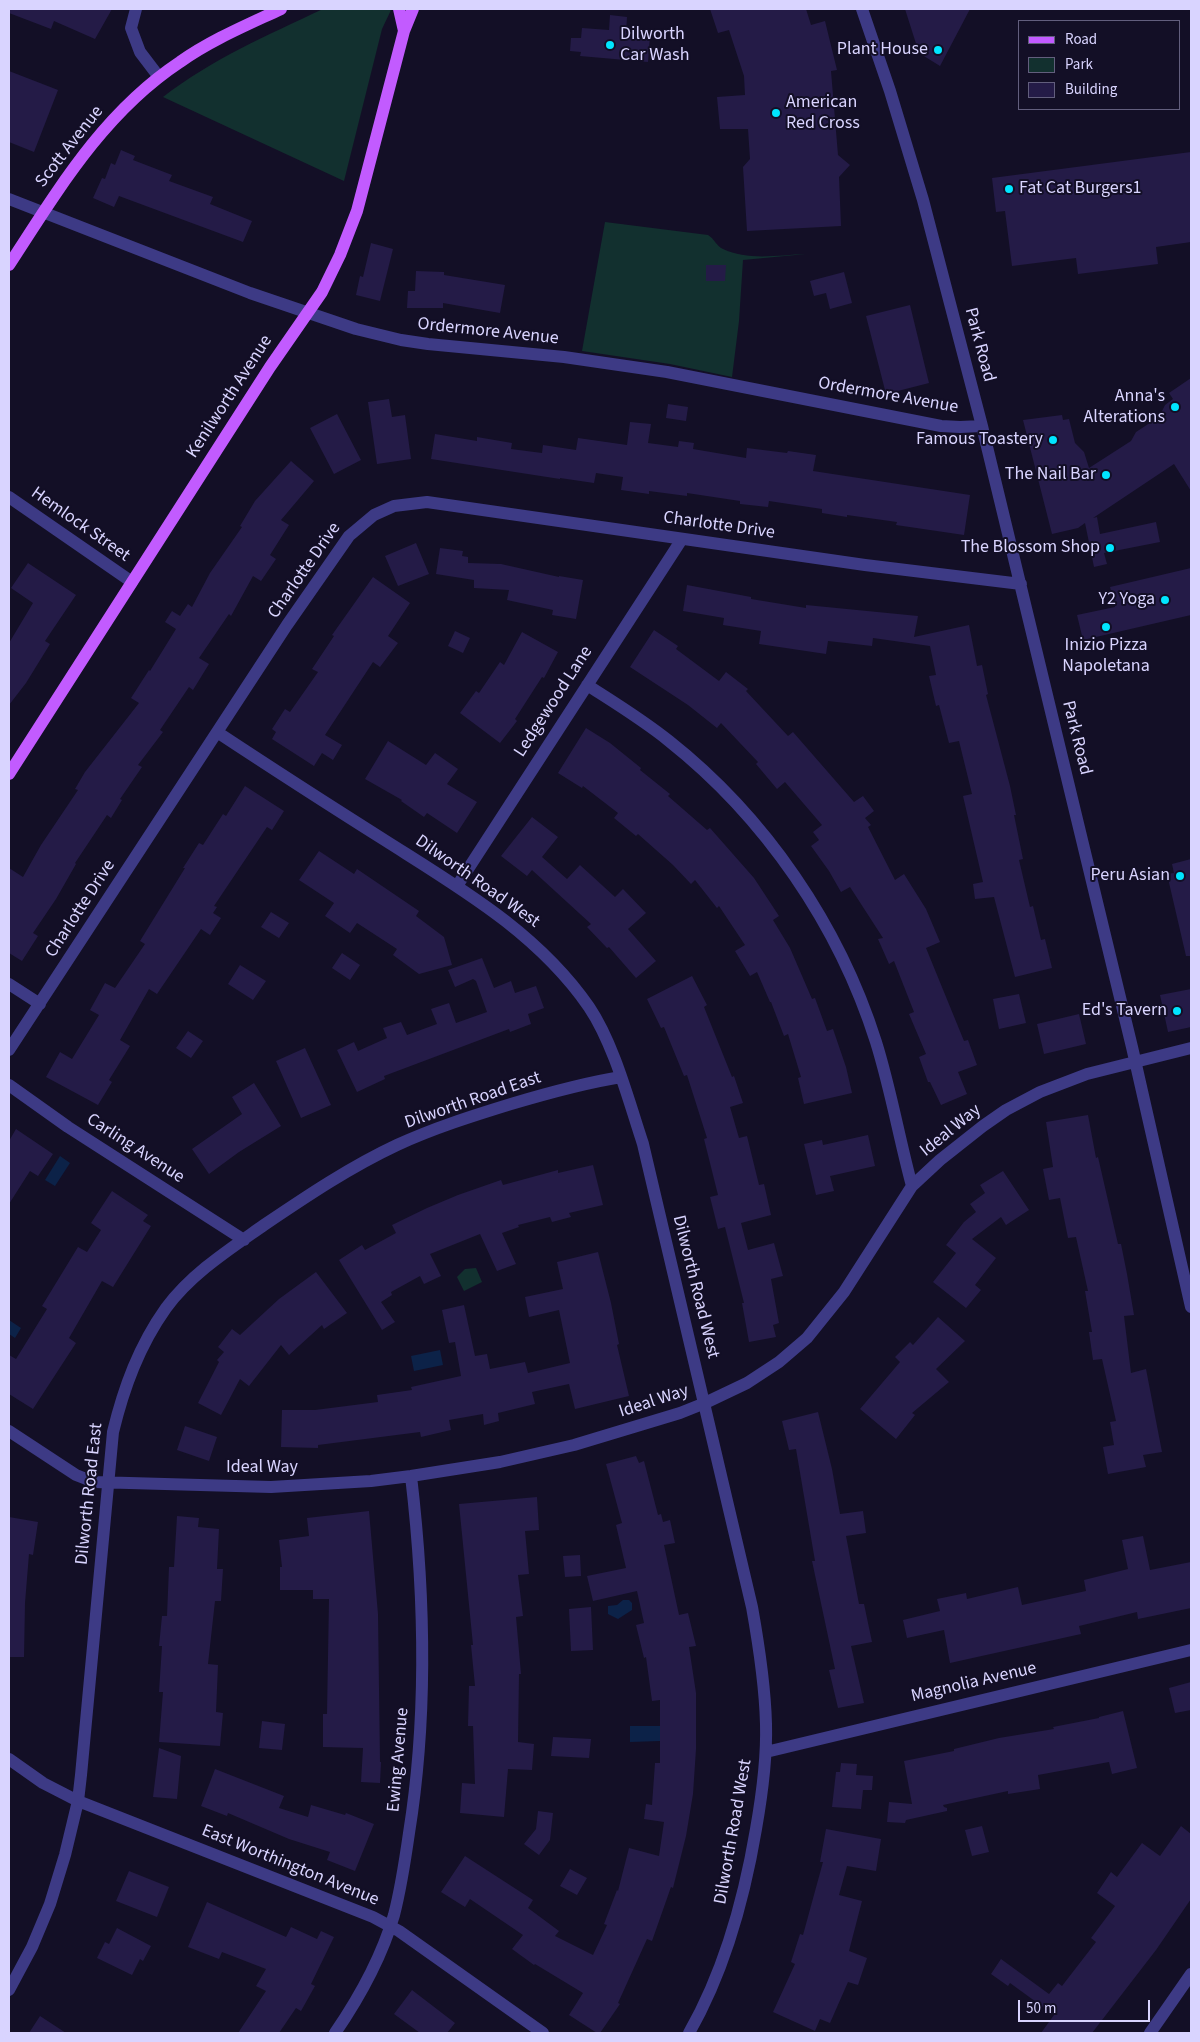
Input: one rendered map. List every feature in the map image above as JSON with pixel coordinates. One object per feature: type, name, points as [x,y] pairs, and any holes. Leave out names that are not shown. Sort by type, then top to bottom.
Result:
[{"type":"main road","name":"Scott Avenue","points":[[9,265],[43,212],[96,137],[129,102],[180,61],[217,39],[281,9]]},
{"type":"main road","points":[[399,9],[404,31]]},
{"type":"main road","name":"Kenilworth Avenue","points":[[9,774],[264,375],[322,292],[340,255],[357,211],[404,31],[413,9]]},
{"type":"street","points":[[136,9],[132,28],[140,52],[158,77]]},
{"type":"street","name":"Park Road","points":[[862,9],[890,91],[923,200],[982,426],[1135,1062],[1191,1307]]},
{"type":"street","name":"Ordermore Avenue","points":[[9,198],[307,313],[356,330],[401,340],[564,358],[667,372],[941,426],[982,426]]},
{"type":"street","name":"Hemlock Street","points":[[9,497],[132,582]]},
{"type":"street","name":"Charlotte Drive","points":[[9,1050],[217,732],[349,536],[374,515],[394,506],[427,502],[865,565],[1021,584]]},
{"type":"street","name":"Ledgewood Lane","points":[[456,886],[682,539]]},
{"type":"street","points":[[588,685],[668,741],[710,777],[750,819],[802,888],[844,960],[866,1014],[893,1100],[912,1186]]},
{"type":"street","name":"Dilworth Road West","points":[[217,732],[506,920],[538,948],[568,980],[590,1009],[621,1077],[643,1144],[705,1403],[757,1636],[763,1680],[766,1752],[760,1808],[750,1865],[738,1913],[714,1982],[701,2011],[688,2033]]},
{"type":"street","points":[[9,984],[40,1004]]},
{"type":"street","name":"Ideal Way","points":[[9,1431],[76,1475],[94,1482],[271,1487],[371,1481],[500,1462],[574,1445],[680,1413],[747,1383],[779,1362],[807,1338],[844,1292],[912,1186],[940,1160],[1006,1110],[1040,1092],[1087,1074],[1191,1048]]},
{"type":"street","name":"Dilworth Road East","points":[[9,1990],[32,1947],[50,1904],[65,1855],[78,1801],[82,1775],[113,1432],[122,1395],[136,1359],[147,1338],[167,1308],[181,1291],[203,1270],[244,1240],[343,1174],[423,1134],[467,1117],[580,1084],[621,1077]]},
{"type":"street","name":"Carling Avenue","points":[[9,1085],[76,1131],[244,1240]]},
{"type":"street","name":"Ewing Avenue","points":[[335,2033],[359,1994],[390,1926],[403,1871],[414,1803],[420,1752],[423,1692],[422,1603],[411,1476]]},
{"type":"street","name":"Magnolia Avenue","points":[[766,1752],[1191,1650]]},
{"type":"street","name":"East Worthington Avenue","points":[[9,1759],[43,1783],[78,1801],[366,1913],[390,1926],[543,2033]]},
{"type":"street","points":[[1150,2033],[1191,1974]]},
{"type":"green space","points":[[323,9],[391,10],[382,29],[344,181],[163,97],[221,59]]},
{"type":"green space","points":[[605,222],[708,235],[721,248],[743,255],[806,254],[743,260],[739,321],[732,377],[670,364],[582,351]]},
{"type":"green space","points":[[476,1268],[482,1282],[464,1291],[457,1277],[465,1269]]},
{"type":"water","points":[[60,1156],[70,1163],[55,1186],[45,1180]]},
{"type":"water","points":[[9,1320],[21,1328],[15,1338],[9,1334]]},
{"type":"water","points":[[440,1350],[443,1365],[414,1371],[411,1356]]},
{"type":"water","points":[[623,1600],[629,1600],[632,1603],[632,1610],[618,1619],[608,1614],[608,1606],[617,1605]]},
{"type":"water","points":[[630,1726],[660,1726],[660,1741],[630,1742]]},
{"type":"building","points":[[9,9],[112,9],[95,39],[54,21],[51,29],[9,13]]},
{"type":"building","name":"American Red Cross","points":[[710,9],[806,9],[811,25],[825,21],[837,70],[831,71],[838,155],[850,165],[839,177],[841,226],[747,231],[743,167],[750,159],[748,129],[720,129],[717,97],[745,95],[744,76],[729,30],[718,33]]},
{"type":"building","points":[[905,9],[970,9],[940,66],[919,53]]},
{"type":"building","name":"Dilworth Car Wash","points":[[610,15],[627,17],[626,33],[650,36],[648,62],[580,56],[581,52],[570,51],[571,38],[581,38],[582,28],[609,30]]},
{"type":"building","points":[[9,71],[58,90],[34,152],[9,142]]},
{"type":"building","points":[[121,150],[135,156],[133,160],[172,175],[169,181],[213,197],[210,204],[252,221],[243,242],[119,196],[114,207],[93,198],[102,178],[105,179],[111,163],[115,165]]},
{"type":"building","points":[[1191,152],[1191,242],[1156,247],[1158,264],[1078,274],[1076,258],[1012,266],[1005,211],[996,212],[992,178]]},
{"type":"building","points":[[371,243],[393,249],[380,301],[356,295],[360,276],[363,277]]},
{"type":"building","points":[[706,265],[726,265],[725,281],[706,281]]},
{"type":"building","points":[[416,271],[444,272],[444,275],[505,285],[500,313],[443,303],[443,308],[407,308],[408,291],[415,291]]},
{"type":"building","points":[[844,272],[852,303],[830,309],[826,293],[814,296],[810,281]]},
{"type":"building","points":[[910,305],[929,383],[886,394],[866,316]]},
{"type":"building","points":[[1191,378],[1191,491],[1174,464],[1093,518],[1097,517],[1100,534],[1156,522],[1160,542],[1104,553],[1107,564],[1094,567],[1085,523],[1078,528],[1052,534],[1023,420],[1062,415],[1063,420],[1069,419],[1075,443],[1084,452],[1089,468],[1131,441],[1136,432],[1159,417],[1165,405],[1173,399],[1169,393]]},
{"type":"building","points":[[389,399],[392,417],[405,415],[411,459],[377,464],[368,402]]},
{"type":"building","points":[[668,404],[688,407],[686,421],[666,418]]},
{"type":"building","points":[[337,414],[361,460],[334,474],[310,428]]},
{"type":"building","points":[[630,422],[651,424],[648,443],[678,447],[679,441],[694,443],[693,449],[746,458],[747,448],[816,455],[813,471],[970,495],[964,535],[896,525],[897,522],[822,513],[822,509],[769,501],[768,507],[740,504],[740,501],[687,493],[687,496],[649,491],[649,494],[621,490],[623,477],[596,473],[594,483],[431,459],[435,434],[477,441],[477,437],[512,443],[511,449],[542,453],[543,445],[576,450],[578,438],[627,445]]},
{"type":"building","points":[[291,461],[314,481],[281,520],[289,525],[270,555],[276,559],[261,581],[253,576],[231,616],[229,614],[199,658],[209,664],[193,690],[189,687],[160,730],[163,732],[138,765],[142,767],[120,799],[122,800],[111,818],[107,815],[75,863],[56,899],[33,933],[38,936],[22,961],[9,953],[9,868],[23,877],[41,845],[78,790],[75,789],[85,772],[139,703],[131,698],[176,629],[165,622],[172,611],[180,616],[188,604],[192,607],[210,573],[242,527],[240,526],[255,501]]},
{"type":"building","points":[[416,543],[429,574],[398,586],[385,556]]},
{"type":"building","points":[[440,548],[463,551],[462,556],[468,557],[468,563],[501,564],[559,577],[583,580],[576,619],[552,615],[553,610],[507,600],[509,590],[474,588],[474,580],[436,574]]},
{"type":"building","points":[[28,563],[76,595],[45,641],[50,644],[26,683],[9,705],[9,643],[33,603],[11,588]]},
{"type":"building","points":[[1191,568],[1191,615],[1083,640],[1077,615],[1115,607],[1110,587]]},
{"type":"building","points":[[373,577],[410,603],[388,636],[398,643],[380,667],[373,662],[325,735],[342,745],[333,760],[322,753],[314,766],[272,739],[276,732],[272,729],[285,709],[290,712],[318,672],[312,669],[334,636],[332,635]]},
{"type":"building","points":[[687,585],[751,597],[751,599],[806,608],[806,605],[918,616],[914,637],[969,625],[977,666],[982,665],[988,694],[986,695],[1010,786],[1023,859],[1019,860],[1030,907],[1033,906],[1041,940],[1045,939],[1052,968],[1015,977],[994,897],[975,899],[973,884],[983,882],[963,796],[972,794],[959,741],[949,743],[939,705],[936,706],[929,676],[936,675],[930,646],[873,638],[872,646],[828,641],[826,654],[759,644],[761,631],[723,625],[724,618],[683,611]]},
{"type":"building","points":[[654,630],[678,646],[676,649],[719,681],[726,672],[748,689],[746,691],[788,736],[793,732],[854,802],[863,796],[874,811],[865,818],[871,825],[868,827],[895,880],[904,874],[926,909],[940,942],[926,948],[964,1041],[968,1040],[977,1065],[958,1072],[967,1094],[941,1105],[930,1082],[928,1082],[919,1057],[926,1054],[909,1014],[914,1012],[894,961],[889,964],[878,939],[883,938],[850,887],[841,892],[811,846],[819,840],[813,832],[822,825],[785,782],[777,789],[756,764],[758,762],[721,723],[717,728],[688,705],[630,667]]},
{"type":"building","points":[[455,631],[470,638],[463,653],[448,646]]},
{"type":"building","points":[[522,632],[558,652],[544,678],[542,677],[515,719],[517,721],[500,743],[460,713],[476,691],[479,693],[500,662],[504,665]]},
{"type":"building","points":[[586,728],[610,743],[641,768],[640,770],[670,794],[668,796],[707,830],[710,828],[754,878],[779,916],[773,920],[790,948],[812,999],[815,998],[827,1031],[833,1029],[846,1067],[852,1093],[804,1104],[798,1078],[801,1077],[788,1034],[784,1036],[757,972],[750,976],[735,951],[745,945],[719,906],[717,908],[695,880],[691,884],[638,834],[636,836],[614,818],[618,813],[583,786],[582,788],[558,773]]},
{"type":"building","points":[[388,741],[426,765],[435,753],[458,769],[447,784],[477,802],[457,833],[427,813],[424,817],[402,800],[365,779]]},
{"type":"building","points":[[245,786],[284,811],[272,830],[267,827],[214,906],[217,907],[213,913],[221,918],[210,935],[201,929],[157,994],[149,989],[120,1040],[130,1046],[109,1080],[112,1082],[98,1105],[46,1077],[60,1052],[72,1059],[99,1015],[90,1010],[105,983],[115,988],[145,944],[140,941],[199,843],[203,845],[223,814],[226,816]]},
{"type":"building","points":[[532,817],[558,837],[542,857],[567,879],[580,865],[615,897],[623,889],[646,913],[628,929],[656,961],[636,978],[609,947],[607,948],[587,927],[591,924],[532,870],[527,876],[501,856]]},
{"type":"building","points":[[319,851],[354,874],[357,869],[419,911],[416,916],[444,937],[452,965],[419,974],[393,955],[397,949],[357,923],[350,933],[325,916],[334,903],[299,880]]},
{"type":"building","points":[[1191,859],[1191,956],[1186,956],[1167,874],[1174,873],[1172,864]]},
{"type":"building","points":[[271,912],[289,923],[279,938],[261,927]]},
{"type":"building","points":[[342,953],[360,965],[350,980],[332,968]]},
{"type":"building","points":[[482,958],[494,988],[511,981],[515,993],[536,986],[544,1008],[528,1014],[531,1024],[510,1032],[509,1029],[384,1076],[385,1079],[357,1092],[337,1050],[354,1042],[358,1051],[387,1038],[383,1028],[401,1022],[407,1035],[437,1024],[431,1009],[449,1003],[456,1023],[487,1012],[476,981],[473,979],[455,987],[448,970]]},
{"type":"building","points":[[240,965],[266,981],[253,1000],[228,984]]},
{"type":"building","points":[[692,976],[707,1005],[704,1007],[732,1077],[734,1076],[743,1103],[730,1107],[739,1138],[747,1136],[759,1185],[764,1184],[771,1215],[741,1223],[748,1250],[774,1243],[783,1276],[771,1279],[779,1323],[773,1325],[776,1337],[749,1342],[742,1303],[744,1303],[725,1227],[718,1229],[710,1197],[718,1195],[704,1139],[707,1138],[687,1075],[684,1076],[664,1027],[661,1028],[647,999]]},
{"type":"building","name":"Ed's Tavern","points":[[1191,989],[1191,1027],[1168,1032],[1160,995]]},
{"type":"building","points":[[1019,994],[1026,1023],[999,1029],[993,999]]},
{"type":"building","points":[[1079,1014],[1086,1044],[1044,1054],[1037,1024]]},
{"type":"building","points":[[188,1031],[203,1041],[191,1058],[176,1048]]},
{"type":"building","points":[[305,1048],[331,1105],[301,1118],[276,1061]]},
{"type":"building","points":[[254,1083],[281,1126],[239,1152],[209,1174],[192,1149],[242,1114],[232,1097]]},
{"type":"building","points":[[1088,1115],[1096,1158],[1098,1157],[1118,1244],[1121,1244],[1134,1315],[1124,1316],[1131,1373],[1146,1369],[1162,1452],[1143,1455],[1146,1467],[1108,1474],[1103,1447],[1114,1445],[1110,1422],[1116,1421],[1102,1359],[1093,1360],[1089,1332],[1092,1332],[1085,1291],[1088,1291],[1076,1237],[1068,1238],[1060,1198],[1049,1200],[1043,1169],[1053,1167],[1046,1122]]},
{"type":"building","points":[[16,1129],[53,1154],[38,1176],[30,1171],[9,1204],[9,1141]]},
{"type":"building","points":[[868,1135],[875,1166],[830,1176],[834,1191],[816,1195],[804,1144],[822,1140],[823,1145]]},
{"type":"building","points":[[593,1165],[603,1205],[569,1213],[571,1217],[552,1222],[550,1217],[518,1225],[519,1227],[502,1233],[516,1264],[497,1271],[480,1234],[430,1254],[441,1276],[424,1284],[420,1276],[391,1292],[392,1295],[381,1302],[395,1322],[382,1330],[339,1260],[362,1245],[365,1250],[396,1233],[392,1225],[458,1195],[501,1180],[503,1185],[558,1170],[558,1173]]},
{"type":"building","points":[[1003,1171],[1029,1210],[1006,1225],[1001,1217],[972,1239],[996,1258],[975,1285],[981,1290],[966,1308],[933,1282],[956,1253],[946,1245],[964,1222],[976,1212],[970,1204],[985,1193],[980,1185]]},
{"type":"building","points":[[112,1191],[148,1215],[143,1221],[151,1226],[113,1287],[102,1281],[69,1338],[76,1343],[33,1409],[9,1394],[9,1355],[16,1359],[47,1309],[42,1306],[78,1247],[87,1252],[101,1230],[91,1223]]},
{"type":"building","points":[[598,1252],[611,1303],[619,1344],[617,1345],[629,1396],[575,1409],[569,1384],[532,1392],[535,1404],[498,1413],[499,1421],[484,1425],[483,1414],[449,1420],[451,1430],[421,1437],[420,1432],[318,1445],[318,1448],[281,1447],[282,1410],[315,1410],[378,1402],[377,1395],[412,1390],[411,1387],[461,1376],[455,1342],[449,1343],[442,1310],[464,1305],[475,1356],[487,1354],[490,1369],[525,1362],[528,1373],[570,1363],[559,1310],[529,1317],[525,1297],[563,1289],[557,1262]]},
{"type":"building","points":[[316,1272],[347,1313],[324,1329],[322,1325],[289,1355],[281,1345],[249,1386],[240,1379],[221,1415],[198,1403],[219,1362],[217,1360],[224,1352],[218,1347],[232,1329],[240,1335],[279,1299]]},
{"type":"building","points":[[938,1317],[965,1341],[936,1369],[949,1382],[912,1413],[915,1415],[896,1439],[860,1409],[900,1362],[895,1357],[910,1342],[913,1345]]},
{"type":"building","points":[[818,1412],[832,1469],[840,1514],[863,1511],[866,1533],[846,1536],[859,1604],[864,1604],[872,1642],[851,1646],[864,1703],[838,1708],[829,1670],[835,1669],[812,1561],[815,1561],[796,1449],[789,1450],[782,1421]]},
{"type":"building","points":[[185,1426],[217,1437],[209,1461],[177,1450]]},
{"type":"building","points":[[636,1456],[639,1463],[644,1461],[658,1515],[661,1514],[663,1522],[670,1520],[675,1543],[664,1545],[679,1615],[688,1613],[696,1646],[689,1647],[696,1693],[696,1749],[693,1794],[686,1836],[673,1888],[671,1887],[652,1941],[647,1939],[618,2003],[620,2004],[600,2033],[597,2033],[569,2015],[583,1993],[534,1965],[512,1949],[523,1935],[470,1899],[465,1907],[441,1892],[465,1856],[533,1900],[528,1908],[559,1931],[555,1936],[593,1955],[607,1925],[604,1924],[618,1891],[629,1848],[659,1856],[664,1822],[644,1819],[646,1804],[652,1805],[655,1763],[660,1763],[660,1700],[652,1701],[646,1657],[644,1658],[636,1625],[644,1623],[637,1591],[593,1601],[587,1576],[626,1568],[616,1525],[622,1523],[606,1464]]},
{"type":"building","points":[[537,1497],[539,1530],[525,1531],[529,1574],[518,1575],[523,1616],[516,1617],[521,1674],[519,1674],[518,1742],[534,1744],[532,1770],[508,1769],[504,1817],[460,1813],[462,1783],[475,1784],[473,1726],[468,1726],[469,1686],[475,1686],[471,1645],[473,1645],[459,1504]]},
{"type":"building","points":[[369,1511],[378,1614],[380,1783],[361,1782],[363,1748],[323,1747],[323,1714],[327,1714],[329,1599],[313,1599],[313,1590],[280,1590],[280,1567],[282,1567],[279,1540],[309,1536],[307,1518]]},
{"type":"building","points":[[177,1516],[199,1518],[198,1527],[219,1529],[217,1569],[223,1569],[221,1601],[215,1601],[208,1664],[218,1665],[216,1712],[223,1713],[220,1746],[159,1742],[163,1692],[159,1692],[162,1646],[159,1646],[162,1616],[167,1616],[169,1567],[174,1567]]},
{"type":"building","points":[[9,1517],[38,1522],[33,1555],[29,1554],[25,1603],[24,1657],[9,1657]]},
{"type":"building","points":[[1143,1536],[1150,1570],[1191,1562],[1191,1608],[1138,1619],[1137,1612],[1079,1626],[1081,1634],[950,1663],[944,1630],[907,1638],[903,1620],[940,1611],[937,1599],[966,1593],[967,1599],[1018,1587],[1022,1605],[1086,1591],[1084,1580],[1128,1569],[1122,1540]]},
{"type":"building","points":[[580,1555],[581,1576],[565,1577],[563,1556]]},
{"type":"building","points":[[591,1607],[593,1650],[571,1651],[569,1609]]},
{"type":"building","points":[[1191,1682],[1191,1710],[1175,1713],[1169,1688]]},
{"type":"building","points":[[1123,1711],[1137,1768],[1112,1774],[1109,1762],[1038,1775],[1040,1789],[1008,1794],[1008,1791],[943,1805],[947,1808],[947,1811],[906,1820],[905,1823],[887,1822],[889,1802],[912,1804],[904,1761],[954,1751],[954,1749],[999,1738],[1054,1729],[1053,1727]]},
{"type":"building","points":[[262,1721],[285,1724],[282,1750],[259,1748]]},
{"type":"building","points":[[553,1737],[591,1739],[589,1758],[551,1756]]},
{"type":"building","points":[[159,1748],[181,1756],[177,1799],[153,1797]]},
{"type":"building","points":[[841,1763],[857,1764],[856,1775],[873,1776],[872,1790],[863,1790],[861,1809],[832,1807],[836,1772],[840,1772]]},
{"type":"building","points":[[215,1769],[284,1796],[279,1808],[308,1817],[311,1805],[345,1815],[346,1813],[374,1824],[355,1871],[327,1860],[330,1852],[289,1839],[228,1813],[227,1816],[201,1806]]},
{"type":"building","points":[[538,1811],[553,1813],[550,1840],[539,1855],[524,1844],[536,1829]]},
{"type":"building","points":[[982,1826],[989,1852],[972,1856],[965,1830]]},
{"type":"building","points":[[1181,1826],[1191,1834],[1191,1899],[1156,1950],[1092,2033],[1041,2033],[1054,2015],[1010,1983],[1008,1986],[991,1974],[1001,1959],[1049,1994],[1058,1983],[1062,1986],[1096,1942],[1091,1938],[1115,1906],[1097,1893],[1111,1872],[1117,1877],[1142,1843],[1160,1856]]},
{"type":"building","points":[[826,1829],[881,1839],[876,1871],[847,1866],[839,1895],[862,1901],[849,1951],[867,1958],[858,1985],[848,1982],[830,2023],[820,2019],[815,2031],[773,2012],[795,1964],[791,1962],[800,1934],[803,1935],[823,1862],[820,1862]]},
{"type":"building","points":[[570,1869],[587,1878],[577,1895],[560,1886]]},
{"type":"building","points":[[129,1871],[169,1887],[157,1917],[116,1901]]},
{"type":"building","points":[[207,1902],[286,1937],[291,1927],[317,1939],[321,1931],[334,1937],[311,1984],[315,1986],[301,2011],[296,2008],[279,2033],[238,2033],[266,1991],[256,1986],[266,1969],[222,1952],[219,1959],[188,1947]]},
{"type":"building","points":[[117,1928],[151,1946],[143,1961],[140,1959],[132,1975],[97,1958],[105,1942],[109,1944]]},
{"type":"building","points":[[412,1990],[455,2023],[447,2033],[420,2033],[394,2014]]},
{"type":"building","points":[[40,2016],[66,2033],[29,2033]]},
{"type":"place","name":"Dilworth Car Wash","points":[[610,45]]},
{"type":"place","name":"Plant House","points":[[938,50]]},
{"type":"place","name":"American Red Cross","points":[[776,113]]},
{"type":"place","name":"Fat Cat Burgers1","points":[[1009,189]]},
{"type":"place","name":"Anna's Alterations","points":[[1175,407]]},
{"type":"place","name":"Famous Toastery","points":[[1053,440]]},
{"type":"place","name":"The Nail Bar","points":[[1106,475]]},
{"type":"place","name":"The Blossom Shop","points":[[1110,548]]},
{"type":"place","name":"Y2 Yoga","points":[[1165,600]]},
{"type":"place","name":"Inizio Pizza Napoletana","points":[[1106,627]]},
{"type":"place","name":"Peru Asian","points":[[1180,876]]},
{"type":"place","name":"Ed's Tavern","points":[[1177,1011]]}]
